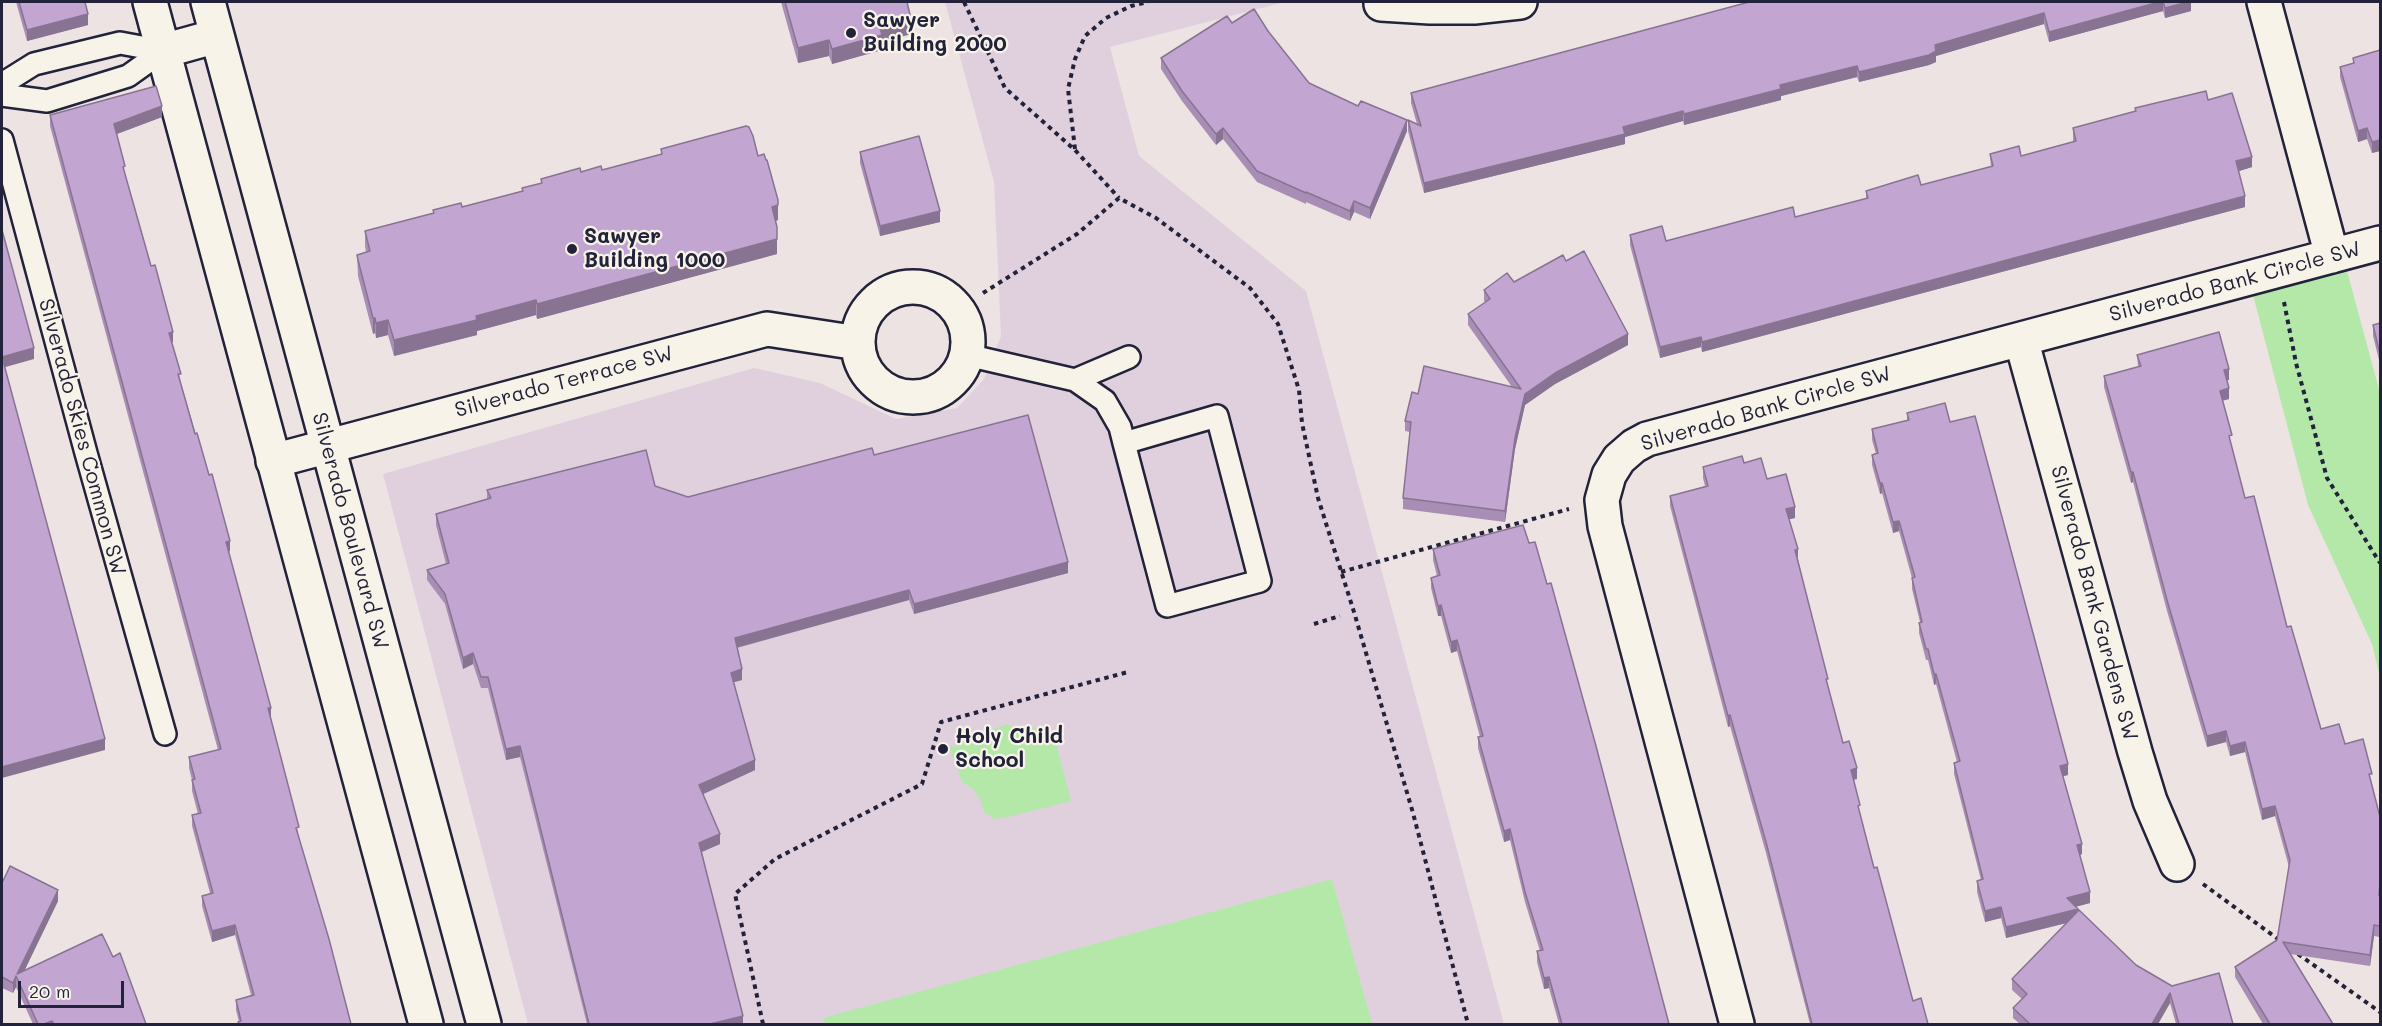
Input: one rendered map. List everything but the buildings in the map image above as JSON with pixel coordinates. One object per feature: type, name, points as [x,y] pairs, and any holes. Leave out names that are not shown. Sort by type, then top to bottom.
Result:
[{"type":"street","points":[[150,2],[426,1024]]},
{"type":"street","name":"Silverado Boulevard SW","points":[[208,2],[484,1024]]},
{"type":"street","points":[[1381,4],[1474,7],[1520,2]]},
{"type":"street","points":[[2264,2],[2332,256]]},
{"type":"street","points":[[163,51],[217,36]]},
{"type":"street","name":"Silverado Bank Circle SW","points":[[1737,1024],[1605,526],[1602,500],[1609,475],[1619,459],[1634,446],[1647,439],[2380,243]]},
{"type":"street","points":[[915,286],[933,290],[949,300],[961,313],[967,330],[967,355],[963,366],[952,381],[937,392],[920,397],[902,396],[884,389],[871,377],[862,361],[858,343],[861,326],[868,309],[881,297],[897,289],[915,286]]},
{"type":"street","name":"Silverado Terrace SW","points":[[273,460],[767,329],[858,343]]},
{"type":"street","name":"Silverado Bank Gardens SW","points":[[2021,339],[2135,752],[2150,801],[2177,864]]},
{"type":"lane","points":[[2,84],[34,64],[120,43],[163,51]]},
{"type":"lane","points":[[2,95],[47,101],[128,76],[163,51]]},
{"type":"lane","name":"Silverado Skies Common SW","points":[[2,140],[86,453],[165,734]]},
{"type":"lane","points":[[967,355],[1075,380],[1105,401],[1119,427],[1124,443],[1167,606],[1260,581],[1216,416],[1124,443]]},
{"type":"lane","points":[[1075,380],[1129,357]]},
{"type":"path","points":[[964,2],[1005,88],[1075,150],[1119,198],[1156,218],[1250,288],[1278,324],[1299,390],[1302,423],[1318,498],[1413,813],[1468,1024]]},
{"type":"path","points":[[1075,150],[1068,89],[1075,59],[1085,36],[1106,18],[1131,6],[1148,2]]},
{"type":"path","points":[[982,293],[1077,234],[1119,198]]},
{"type":"path","points":[[2275,272],[2287,311],[2296,363],[2327,478],[2380,563]]},
{"type":"path","points":[[1341,572],[1554,513]]},
{"type":"path","points":[[1314,624],[1340,616]]},
{"type":"path","points":[[763,1024],[735,894],[775,859],[922,784],[941,722],[1128,672]]},
{"type":"path","points":[[2177,864],[2283,943]]},
{"type":"path","points":[[2292,950],[2380,1012]]},
{"type":"shaded area","name":"Holy Child School","points":[[945,2],[1285,2],[1110,47],[1139,156],[1306,291],[1504,1024],[528,1024],[383,474],[754,368],[820,383],[896,419],[957,408],[984,379],[1001,336],[994,182]]},
{"type":"green space","points":[[2347,271],[2380,393],[2380,677],[2372,644],[2308,505],[2253,295]]},
{"type":"green space","points":[[1007,724],[1023,731],[1044,725],[1051,732],[1055,739],[1071,801],[995,819],[984,812],[980,799],[971,787],[962,783],[958,769],[959,759],[952,758],[950,747],[960,745],[976,735]]},
{"type":"green space","points":[[1332,879],[1372,1024],[825,1024],[823,1018]]},
{"type":"place","name":"Sawyer Building 2000","points":[[851,33]]},
{"type":"place","name":"Sawyer Building 1000","points":[[572,249]]},
{"type":"place","name":"Holy Child School","points":[[943,749]]}]
